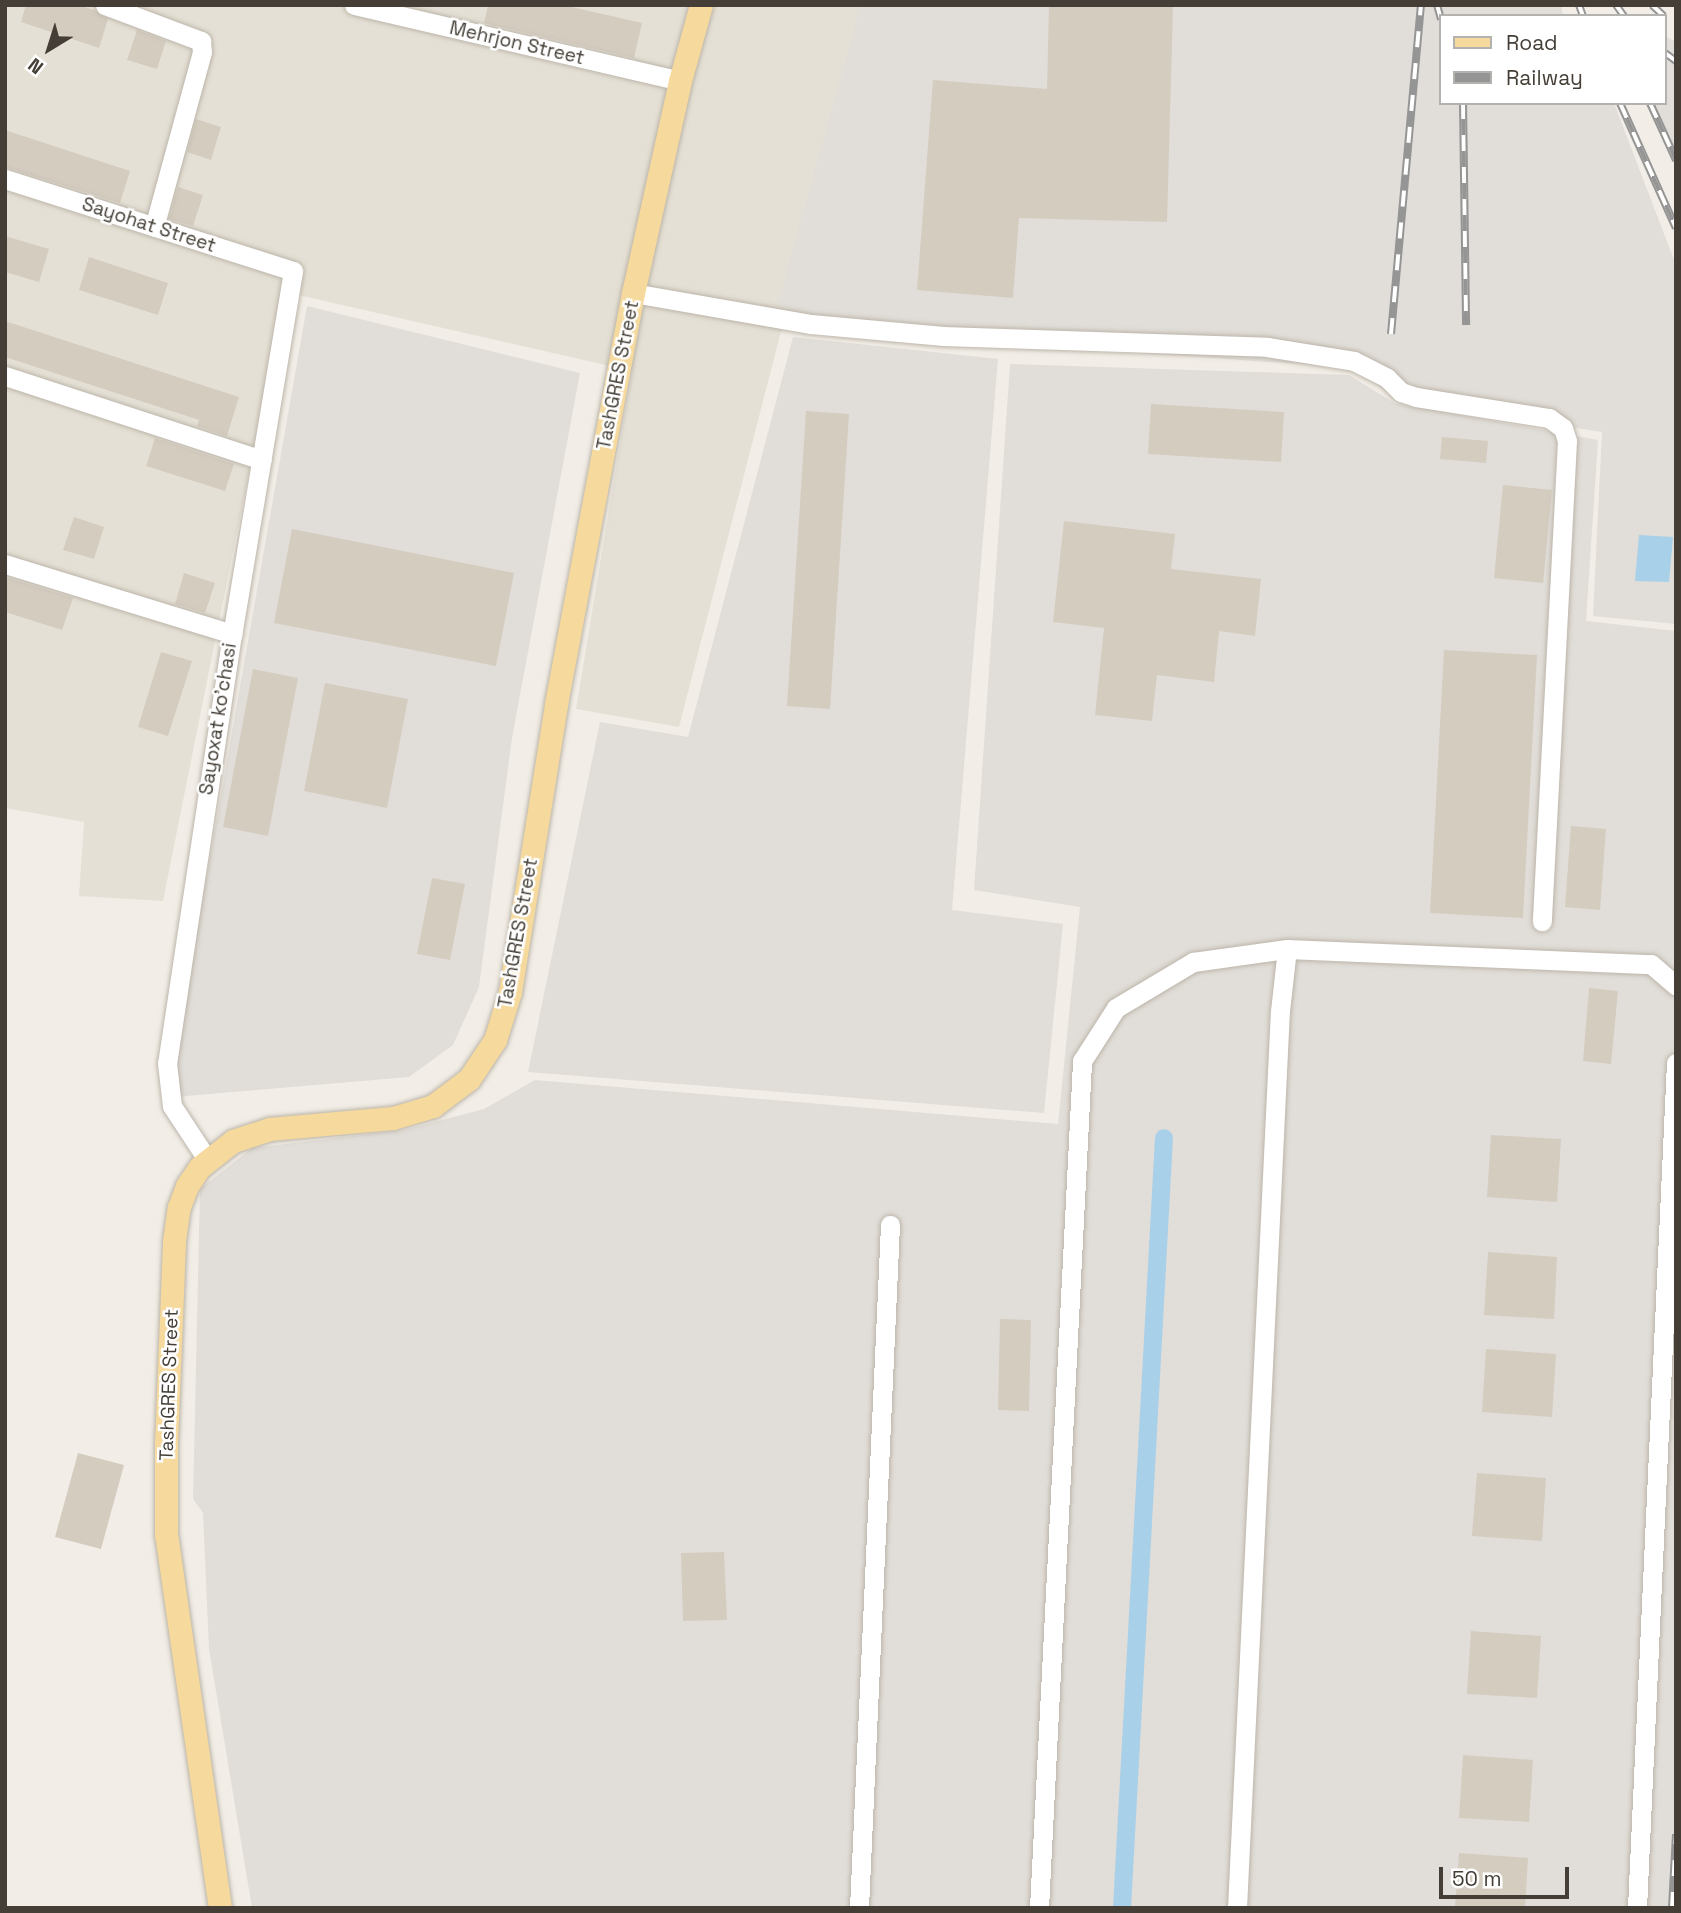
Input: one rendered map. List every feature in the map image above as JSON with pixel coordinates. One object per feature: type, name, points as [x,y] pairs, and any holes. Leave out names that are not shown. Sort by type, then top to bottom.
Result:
[{"type":"main road","name":"TashGRES Street","points":[[220,1908],[166,1535],[166,1443],[174,1241],[183,1196],[192,1177],[207,1159],[233,1141],[260,1130],[393,1118],[433,1106],[469,1079],[495,1040],[510,992],[556,705],[633,293],[680,81],[701,5]]},
{"type":"street","points":[[105,5],[201,41],[202,52],[154,227]]},
{"type":"street","name":"Mehrjon Street","points":[[354,5],[680,81]]},
{"type":"street","name":"Sayohat Street","points":[[5,179],[154,227]]},
{"type":"street","name":"Sayoxat ko'chasi","points":[[154,227],[293,271],[232,634],[167,1063],[172,1105],[207,1159]]},
{"type":"street","points":[[633,293],[811,324],[943,336],[1267,347],[1354,361],[1387,378],[1401,392],[1416,397],[1549,418],[1563,428],[1567,441],[1542,921]]},
{"type":"street","points":[[5,376],[262,460]]},
{"type":"street","points":[[5,564],[232,634]]},
{"type":"street","points":[[1237,1908],[1280,1011],[1287,948]]},
{"type":"street","points":[[1039,1908],[1082,1061],[1116,1009],[1193,962],[1287,948],[1651,964],[1676,986]]},
{"type":"street","points":[[1637,1908],[1676,1063]]},
{"type":"street","points":[[859,1908],[891,1225]]},
{"type":"shaded area","points":[[5,5],[875,5],[785,316],[679,727],[576,709],[632,371],[285,292],[163,901],[79,896],[84,822],[5,808]]},
{"type":"shaded area","points":[[861,5],[1561,5],[1563,14],[1440,14],[1440,105],[1615,105],[1676,265],[1676,624],[1593,616],[1602,432],[1398,400],[1354,368],[1012,344],[778,317],[780,295]]},
{"type":"shaded area","points":[[1667,37],[1676,42],[1676,162],[1646,105],[1667,105]]},
{"type":"shaded area","points":[[307,306],[580,373],[512,738],[479,987],[453,1045],[409,1077],[175,1097],[175,1056]]},
{"type":"shaded area","points":[[793,337],[998,359],[952,910],[1063,924],[1044,1113],[528,1072],[600,722],[688,737]]},
{"type":"shaded area","points":[[1010,364],[1349,375],[1394,403],[1598,440],[1586,621],[1676,631],[1676,1908],[252,1908],[209,1649],[203,1513],[193,1499],[200,1189],[252,1148],[404,1130],[484,1109],[535,1080],[1058,1124],[1080,907],[974,890]]},
{"type":"water","points":[[1639,535],[1673,537],[1669,582],[1635,581]]},
{"type":"building","points":[[26,5],[79,5],[94,10],[108,19],[99,48],[21,22]]},
{"type":"building","points":[[488,5],[563,5],[642,23],[634,58],[484,23]]},
{"type":"building","points":[[1049,5],[1173,5],[1167,222],[1019,218],[1013,298],[917,290],[933,80],[1047,89]]},
{"type":"building","points":[[137,30],[166,41],[157,69],[127,60]]},
{"type":"building","points":[[196,119],[221,127],[211,160],[187,152]]},
{"type":"building","points":[[5,130],[130,171],[120,203],[5,167]]},
{"type":"building","points":[[178,187],[203,195],[193,226],[169,219]]},
{"type":"building","points":[[5,236],[49,249],[39,282],[5,272]]},
{"type":"building","points":[[89,257],[168,283],[158,315],[79,290]]},
{"type":"building","points":[[5,321],[239,397],[227,436],[197,426],[199,420],[5,357]]},
{"type":"building","points":[[1151,404],[1284,412],[1281,462],[1148,454]]},
{"type":"building","points":[[806,411],[849,414],[830,709],[787,706]]},
{"type":"building","points":[[1442,437],[1488,441],[1486,463],[1440,459]]},
{"type":"building","points":[[155,438],[234,464],[225,491],[146,466]]},
{"type":"building","points":[[1503,485],[1552,490],[1543,583],[1494,578]]},
{"type":"building","points":[[74,517],[104,527],[94,559],[63,550]]},
{"type":"building","points":[[1064,521],[1175,534],[1171,569],[1261,579],[1255,636],[1219,631],[1214,682],[1157,675],[1152,721],[1095,715],[1104,628],[1053,622]]},
{"type":"building","points":[[292,529],[514,573],[496,666],[274,623]]},
{"type":"building","points":[[184,573],[215,583],[205,613],[175,604]]},
{"type":"building","points":[[5,577],[73,598],[62,630],[5,612]]},
{"type":"building","points":[[1444,650],[1537,655],[1523,918],[1430,913]]},
{"type":"building","points":[[161,652],[192,661],[168,736],[138,727]]},
{"type":"building","points":[[253,669],[298,678],[268,836],[223,827]]},
{"type":"building","points":[[325,683],[408,699],[387,808],[304,791]]},
{"type":"building","points":[[1571,826],[1606,829],[1600,910],[1565,907]]},
{"type":"building","points":[[432,878],[465,884],[450,960],[417,954]]},
{"type":"building","points":[[1589,988],[1618,991],[1611,1064],[1583,1061]]},
{"type":"building","points":[[1491,1135],[1561,1139],[1557,1202],[1487,1197]]},
{"type":"building","points":[[1488,1252],[1557,1257],[1554,1319],[1484,1315]]},
{"type":"building","points":[[1000,1319],[1031,1320],[1029,1411],[998,1410]]},
{"type":"building","points":[[1486,1349],[1556,1354],[1552,1417],[1482,1412]]},
{"type":"building","points":[[78,1453],[124,1465],[101,1549],[55,1537]]},
{"type":"building","points":[[1477,1473],[1546,1478],[1542,1541],[1472,1536]]},
{"type":"building","points":[[724,1552],[727,1620],[683,1621],[681,1553]]},
{"type":"building","points":[[1471,1631],[1541,1636],[1537,1698],[1467,1694]]},
{"type":"building","points":[[1463,1755],[1533,1760],[1529,1822],[1459,1818]]},
{"type":"building","points":[[1459,1853],[1528,1858],[1525,1908],[1455,1908]]},
{"type":"waterway","points":[[1122,1908],[1164,1138]]},
{"type":"railway","points":[[1391,334],[1421,5]]},
{"type":"railway","points":[[1437,5],[1440,16]]},
{"type":"railway","points":[[1579,5],[1582,14]]},
{"type":"railway","points":[[1616,5],[1623,14]]},
{"type":"railway","points":[[1652,5],[1662,14]]},
{"type":"railway","points":[[1667,54],[1676,61]]},
{"type":"railway","points":[[1463,105],[1466,325]]},
{"type":"railway","points":[[1621,105],[1676,228]]},
{"type":"railway","points":[[1651,105],[1676,160]]},
{"type":"railway","points":[[1672,1908],[1676,1834]]}]
